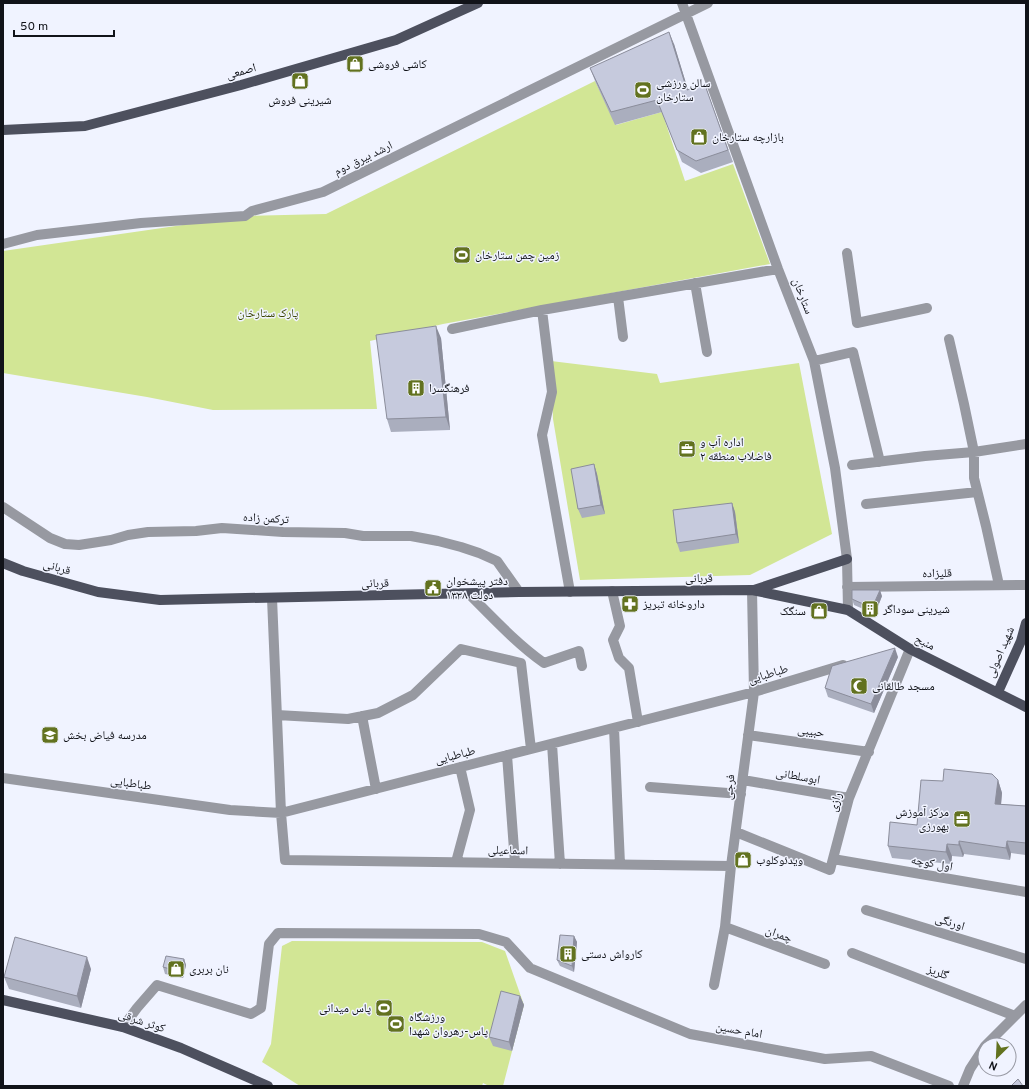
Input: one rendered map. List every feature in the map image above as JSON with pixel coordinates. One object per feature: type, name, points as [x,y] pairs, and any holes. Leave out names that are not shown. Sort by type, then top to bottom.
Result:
[{"type":"main road","name":"اصمعی","points":[[3,130],[85,126],[234,87],[396,40],[478,3]]},
{"type":"main road","points":[[752,590],[847,559]]},
{"type":"main road","name":"قربانی","points":[[3,563],[23,572],[98,592],[160,600],[519,592],[752,590]]},
{"type":"main road","name":"منبح","points":[[752,590],[848,610],[907,647],[1026,707]]},
{"type":"main road","name":"شهید اصولی","points":[[998,692],[1024,641],[1026,623]]},
{"type":"main road","name":"کوثر شرقی","points":[[3,1000],[123,1027],[181,1048],[268,1086]]},
{"type":"street","name":"ستارخان","points":[[682,3],[778,269],[814,361],[835,468],[847,559],[848,610]]},
{"type":"street","name":"ارشد بیرق دوم","points":[[3,244],[37,235],[141,223],[245,216],[252,211],[323,192],[708,3]]},
{"type":"street","points":[[847,253],[857,322],[927,308]]},
{"type":"street","points":[[452,328],[542,310],[778,269]]},
{"type":"street","points":[[695,283],[707,352]]},
{"type":"street","points":[[618,297],[623,337]]},
{"type":"street","points":[[542,310],[552,392],[542,435],[570,592]]},
{"type":"street","points":[[948,339],[974,452],[974,478],[999,585]]},
{"type":"street","points":[[814,361],[853,352],[880,462]]},
{"type":"street","points":[[852,465],[924,456],[974,452],[1026,444]]},
{"type":"street","points":[[866,504],[977,492]]},
{"type":"street","name":"ترکمن زاده","points":[[3,507],[50,538],[65,544],[79,545],[148,532],[196,532],[222,528],[283,532],[345,533],[363,536],[411,536],[461,547],[497,561],[519,592]]},
{"type":"street","name":"قلیزاده","points":[[847,587],[1026,585]]},
{"type":"street","name":"فرجی","points":[[714,985],[725,927],[731,866],[754,692],[752,590]]},
{"type":"street","points":[[612,592],[620,626],[613,640],[619,658],[629,668],[638,722]]},
{"type":"street","points":[[469,594],[527,651],[544,662],[579,651],[582,666]]},
{"type":"street","points":[[272,598],[280,813]]},
{"type":"street","points":[[889,651],[907,647]]},
{"type":"street","name":"رازی","points":[[833,859],[849,798],[869,752],[907,647]]},
{"type":"street","points":[[277,715],[348,719],[378,713],[413,695],[461,649],[521,663],[531,749]]},
{"type":"street","name":"طباطبایی","points":[[3,778],[230,810],[280,813],[754,692],[852,662]]},
{"type":"street","points":[[362,716],[376,789]]},
{"type":"street","points":[[614,728],[620,864]]},
{"type":"street","name":"حبیبی","points":[[748,735],[869,752]]},
{"type":"street","points":[[552,744],[560,864]]},
{"type":"street","points":[[507,756],[514,863]]},
{"type":"street","points":[[456,862],[470,810],[460,767]]},
{"type":"street","name":"ابوسلطانی","points":[[743,780],[849,798]]},
{"type":"street","points":[[650,787],[741,794]]},
{"type":"street","name":"اسماعیلی","points":[[280,813],[285,860],[731,866]]},
{"type":"street","points":[[736,832],[830,870],[833,859]]},
{"type":"street","name":"اول کوچه","points":[[833,859],[1026,892]]},
{"type":"street","name":"اورنگی","points":[[866,910],[1026,959]]},
{"type":"street","name":"چمران","points":[[725,927],[825,964]]},
{"type":"street","name":"امام حسین","points":[[123,1027],[157,985],[251,1014],[261,1008],[269,944],[278,933],[479,934],[506,942],[530,968],[690,1034],[825,1059],[871,1056],[949,1086]]},
{"type":"street","name":"گلریز","points":[[852,953],[1015,1016]]},
{"type":"street","points":[[993,1037],[1026,1005]]},
{"type":"street","points":[[963,1086],[970,1069],[977,1058]]},
{"type":"green space","name":"پارک ستارخان","points":[[595,81],[616,125],[662,112],[685,181],[733,164],[770,264],[443,324],[370,341],[377,409],[213,410],[147,397],[3,373],[3,251],[245,216],[326,214]]},
{"type":"green space","name":"اداره آب و فاضلاب منطقه ۲","points":[[551,361],[657,374],[660,383],[799,363],[832,534],[750,575],[580,580],[553,419]]},
{"type":"green space","name":"پاس میدانی","points":[[292,941],[482,942],[505,951],[524,1005],[503,1086],[489,1086],[483,1083],[482,1086],[300,1086],[262,1062],[271,1044],[282,946]]},
{"type":"building","points":[[669,32],[687,90],[705,85],[728,150],[696,161],[677,150],[657,100],[611,112],[590,68]]},
{"type":"building","name":"فرهنگسرا","points":[[436,326],[446,417],[387,419],[376,335]]},
{"type":"building","points":[[594,464],[601,505],[578,509],[571,469]]},
{"type":"building","points":[[732,503],[736,534],[677,543],[673,510]]},
{"type":"building","points":[[852,590],[880,590],[872,608],[852,599]]},
{"type":"building","name":"مسجد طالقانی","points":[[895,648],[871,704],[825,688],[832,666]]},
{"type":"building","points":[[944,769],[992,774],[998,780],[995,804],[1026,806],[1026,843],[1007,841],[1006,848],[959,841],[959,845],[947,844],[946,852],[888,846],[890,822],[917,825],[921,780],[943,781]]},
{"type":"building","name":"کارواش دستی","points":[[560,935],[574,936],[572,966],[557,960]]},
{"type":"building","points":[[15,937],[87,957],[77,996],[4,977]]},
{"type":"building","points":[[166,956],[184,959],[181,972],[163,967]]},
{"type":"building","points":[[501,991],[520,996],[509,1042],[489,1037]]},
{"type":"building","points":[[1018,1079],[1023,1086],[1011,1086]]},
{"type":"place","name":"کاشی فروشی","points":[[355,64]]},
{"type":"place","name":"شیرینی فروش","points":[[300,81]]},
{"type":"place","name":"سالن ورزشی ستارخان","points":[[643,90]]},
{"type":"place","name":"بازارچه ستارخان","points":[[699,137]]},
{"type":"place","name":"زمین چمن ستارخان","points":[[462,255]]},
{"type":"place","name":"فرهنگسرا","points":[[416,388]]},
{"type":"place","name":"اداره آب و فاضلاب منطقه ۲","points":[[687,449]]},
{"type":"place","name":"دفتر پیشخوان دولت ۱۳۳۸","points":[[433,588]]},
{"type":"place","name":"داروخانه تبریز","points":[[630,604]]},
{"type":"place","name":"شیرینی سوداگر","points":[[870,609]]},
{"type":"place","name":"سنگک","points":[[819,611]]},
{"type":"place","name":"مسجد طالقانی","points":[[859,686]]},
{"type":"place","name":"مدرسه فیاض بخش","points":[[50,735]]},
{"type":"place","name":"مرکز آموزش بهورزی","points":[[962,819]]},
{"type":"place","name":"ویدئوکلوب","points":[[743,860]]},
{"type":"place","name":"کارواش دستی","points":[[568,954]]},
{"type":"place","name":"نان بربری","points":[[176,969]]},
{"type":"place","name":"پاس میدانی","points":[[384,1008]]},
{"type":"place","name":"ورزشگاه پاس-رهروان شهدا","points":[[396,1024]]}]
